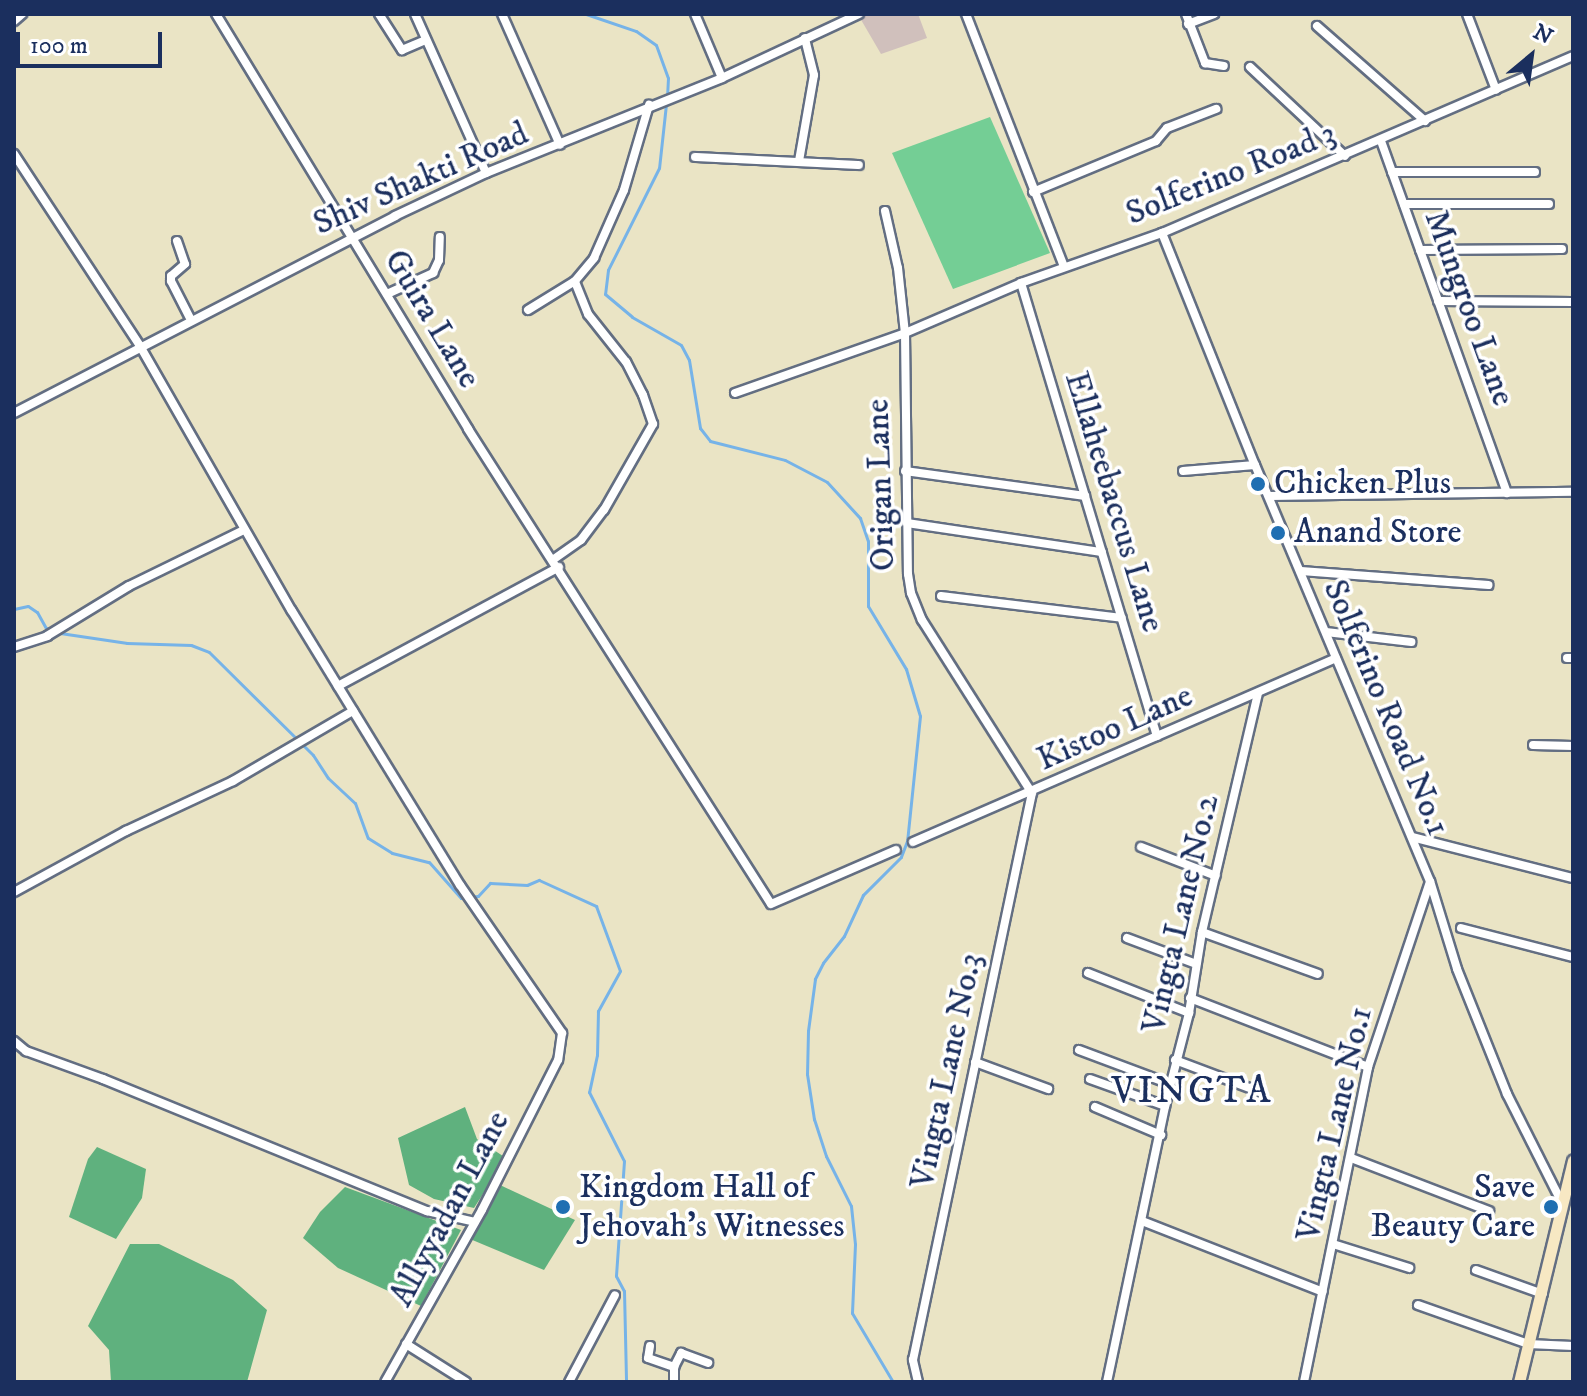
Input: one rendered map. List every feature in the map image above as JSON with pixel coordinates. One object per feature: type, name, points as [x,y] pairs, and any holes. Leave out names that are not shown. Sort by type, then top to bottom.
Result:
[{"type":"main road","points":[[1519,1382],[1543,1294],[1573,1160]]},
{"type":"street","points":[[14,21],[22,14]]},
{"type":"street","name":"Guira Lane","points":[[216,14],[468,429],[771,904],[896,850]]},
{"type":"street","points":[[379,14],[402,50],[426,40]]},
{"type":"street","points":[[415,14],[486,173]]},
{"type":"street","points":[[502,14],[560,145]]},
{"type":"street","points":[[695,14],[722,78]]},
{"type":"street","name":"Shiv Shakti Road","points":[[14,413],[352,236],[486,173],[722,78],[859,14]]},
{"type":"street","points":[[966,14],[1064,267]]},
{"type":"street","points":[[1186,14],[1205,63],[1224,66]]},
{"type":"street","points":[[1188,24],[1214,14]]},
{"type":"street","points":[[1467,14],[1496,90]]},
{"type":"street","points":[[1317,26],[1425,121]]},
{"type":"street","points":[[799,161],[814,75],[805,38]]},
{"type":"street","name":"Solferino Road 3","points":[[735,393],[905,333],[1021,283],[1162,233],[1573,56]]},
{"type":"street","points":[[1250,67],[1345,156]]},
{"type":"street","points":[[528,310],[575,281],[594,258],[624,190],[649,105]]},
{"type":"street","points":[[1033,192],[1156,141],[1167,128],[1216,109]]},
{"type":"street","name":"Mungroo Lane","points":[[1381,141],[1507,493]]},
{"type":"street","points":[[14,154],[140,346],[244,530],[353,711],[233,781],[126,831],[14,892]]},
{"type":"street","points":[[695,157],[859,165]]},
{"type":"street","points":[[1392,172],[1535,172]]},
{"type":"street","points":[[1404,204],[1549,204]]},
{"type":"street","name":"Origan Lane","points":[[885,211],[898,268],[905,333],[908,574],[922,620],[1032,793]]},
{"type":"street","name":"Solferino Road No.1","points":[[1162,233],[1255,465],[1430,881],[1457,969],[1507,1094],[1562,1203]]},
{"type":"street","points":[[387,294],[433,273],[439,260],[440,237]]},
{"type":"street","points":[[177,241],[185,264],[171,276],[171,281],[191,320]]},
{"type":"street","points":[[1420,250],[1562,249]]},
{"type":"street","points":[[338,686],[556,563],[581,540],[604,510],[651,433],[653,424],[626,362],[588,314],[575,281]]},
{"type":"street","name":"Ellaheebaccus Lane","points":[[1021,283],[1157,736]]},
{"type":"street","points":[[1438,301],[1573,302]]},
{"type":"street","points":[[1183,471],[1255,465]]},
{"type":"street","points":[[905,471],[1085,496]]},
{"type":"street","points":[[1270,496],[1573,492]]},
{"type":"street","points":[[907,523],[1102,552]]},
{"type":"street","points":[[14,647],[47,636],[118,592],[244,530]]},
{"type":"street","points":[[1301,571],[1488,585]]},
{"type":"street","points":[[941,596],[1122,618]]},
{"type":"street","points":[[1326,632],[1411,642]]},
{"type":"street","name":"Kistoo Lane","points":[[913,842],[1032,793],[1336,658]]},
{"type":"street","name":"Vingta Lane No.2","points":[[1107,1382],[1175,1060],[1189,1013],[1202,932],[1258,693]]},
{"type":"street","name":"Allyyadan Lane","points":[[353,711],[460,885],[562,1033],[558,1060],[475,1222],[385,1382]]},
{"type":"street","points":[[1533,745],[1573,746]]},
{"type":"street","name":"Vingta Lane No.3","points":[[918,1382],[913,1360],[1032,793]]},
{"type":"street","points":[[1412,837],[1573,878]]},
{"type":"street","points":[[1141,847],[1216,876]]},
{"type":"street","name":"Vingta Lane No.1","points":[[1304,1382],[1368,1067],[1430,881]]},
{"type":"street","points":[[1461,928],[1573,957]]},
{"type":"street","points":[[1202,932],[1318,974]]},
{"type":"street","points":[[1127,938],[1196,964]]},
{"type":"street","points":[[1088,973],[1189,1013]]},
{"type":"street","points":[[1190,998],[1368,1067]]},
{"type":"street","points":[[14,1044],[427,1211],[475,1222]]},
{"type":"street","points":[[1079,1050],[1170,1084]]},
{"type":"street","points":[[1175,1060],[1260,1092]]},
{"type":"street","points":[[975,1062],[1048,1089]]},
{"type":"street","points":[[1090,1079],[1165,1106]]},
{"type":"street","points":[[1095,1107],[1161,1135]]},
{"type":"street","points":[[1351,1158],[1489,1211]]},
{"type":"street","points":[[1142,1221],[1323,1292]]},
{"type":"street","points":[[1333,1244],[1409,1268]]},
{"type":"street","points":[[1476,1270],[1543,1294]]},
{"type":"street","points":[[569,1382],[615,1295]]},
{"type":"street","points":[[1418,1305],[1528,1344],[1573,1346]]},
{"type":"street","points":[[406,1344],[466,1382]]},
{"type":"street","points":[[650,1346],[648,1358],[674,1367]]},
{"type":"street","points":[[674,1382],[674,1367],[681,1353],[708,1363]]},
{"type":"shaded area","points":[[868,14],[918,14],[927,38],[881,54],[860,18]]},
{"type":"green space","points":[[990,117],[1050,253],[953,289],[892,153]]},
{"type":"green space","points":[[465,1107],[477,1139],[506,1158],[474,1208],[434,1199],[409,1185],[398,1138]]},
{"type":"green space","points":[[97,1147],[146,1169],[142,1198],[116,1239],[69,1217],[88,1159]]},
{"type":"green space","points":[[500,1185],[575,1220],[544,1270],[470,1239]]},
{"type":"green space","points":[[345,1187],[461,1230],[421,1306],[338,1268],[303,1238],[320,1212]]},
{"type":"green space","points":[[130,1244],[159,1244],[233,1280],[267,1310],[247,1382],[111,1382],[109,1350],[88,1326]]},
{"type":"waterway","points":[[586,14],[636,31],[656,45],[668,78],[667,97]]},
{"type":"waterway","points":[[666,104],[659,168],[608,270],[605,294],[632,317],[681,345],[689,360],[700,428],[710,441],[785,460],[827,482],[860,518],[868,541],[868,606],[906,669],[920,716],[907,841],[901,857],[863,895],[844,936],[823,963],[815,979],[808,1031],[807,1074],[814,1119],[826,1156],[851,1206],[855,1244],[852,1313],[893,1382]]},
{"type":"waterway","points":[[14,609],[28,606],[37,612],[46,628],[60,633],[127,643],[191,645],[209,652],[313,755],[328,778],[355,803],[368,838],[392,853],[429,862],[461,898],[478,896],[490,883],[527,885],[539,880],[596,906],[620,971],[598,1011],[597,1055],[589,1092],[624,1161],[616,1276],[624,1291],[626,1382]]},
{"type":"place","name":"Chicken Plus","points":[[1258,484]]},
{"type":"place","name":"Anand Store","points":[[1278,533]]},
{"type":"place","name":"Kingdom Hall of Jehovah's Witnesses","points":[[563,1207]]},
{"type":"place","name":"Save Beauty Care","points":[[1551,1207]]},
{"type":"district","name":"VINGTA","points":[[1192,1092]]}]
